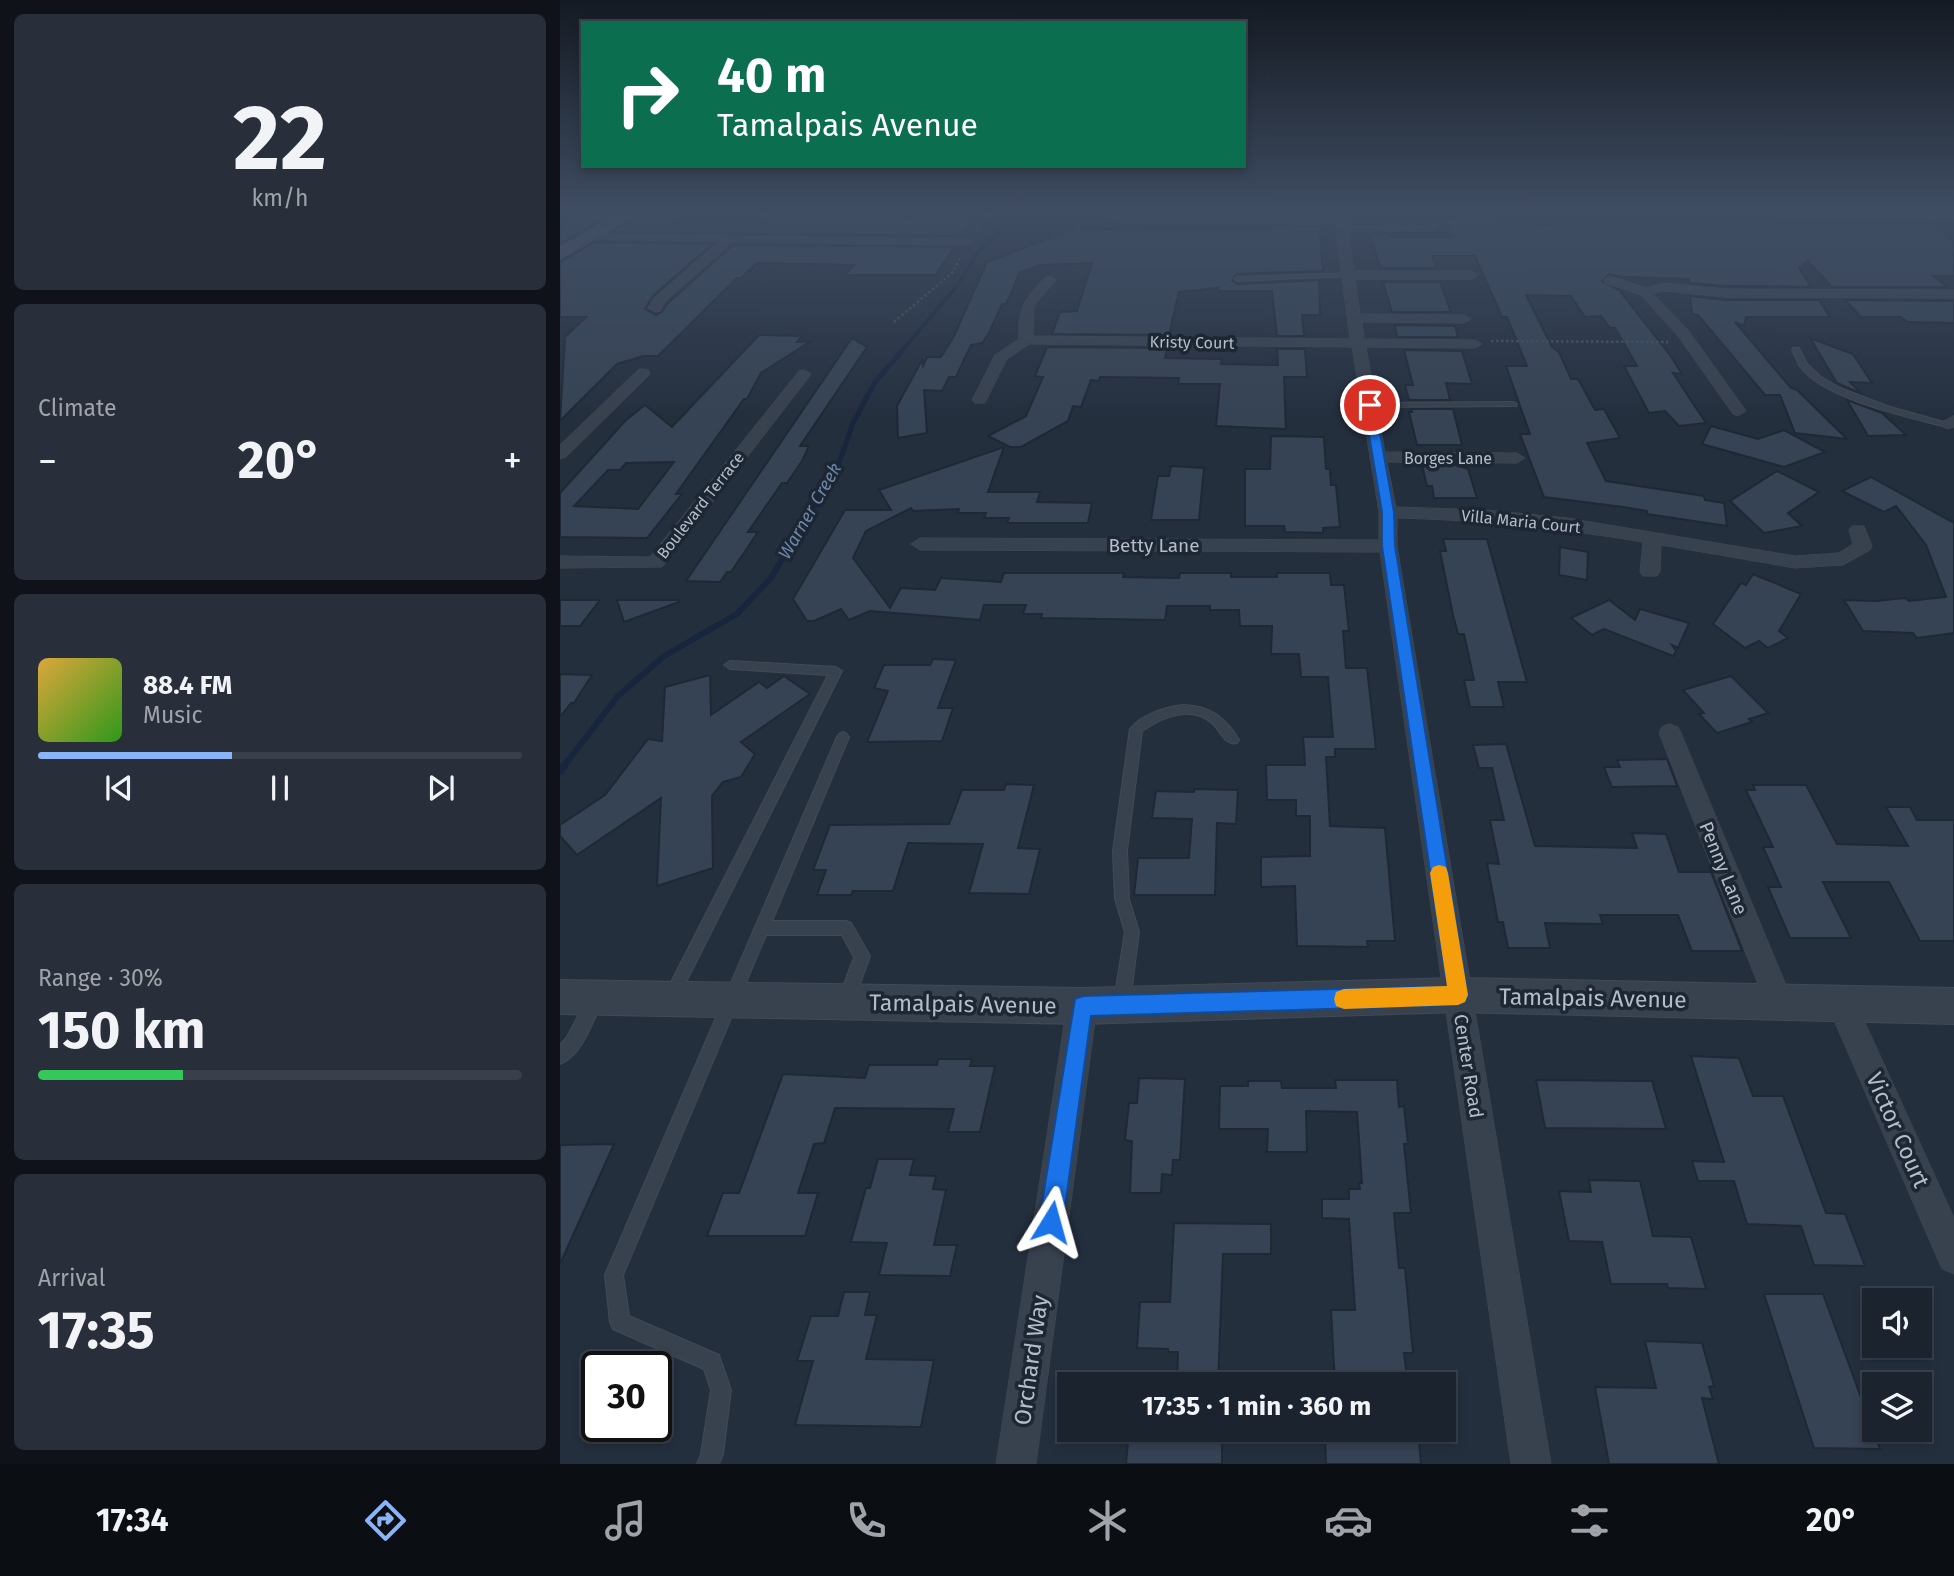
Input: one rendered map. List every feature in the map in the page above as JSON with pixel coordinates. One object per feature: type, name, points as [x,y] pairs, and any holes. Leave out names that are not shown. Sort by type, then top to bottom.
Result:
[{"type":"street","points":[[655,308],[682,280]]},
{"type":"street","points":[[980,400],[999,358],[1026,340],[1024,311],[1033,296],[1050,280]]},
{"type":"street","name":"Center Road","points":[[1350,280],[1358,344],[1388,512],[1388,546],[1531,1464]]},
{"type":"street","points":[[1611,280],[1644,292],[1690,343],[1738,411]]},
{"type":"street","points":[[1644,292],[1664,287],[1725,293],[1954,294]]},
{"type":"street","points":[[1354,318],[1464,319]]},
{"type":"street","name":"Kristy Court","points":[[1026,340],[1475,344]]},
{"type":"street","points":[[560,454],[643,373]]},
{"type":"street","name":"Boulevard Terrace","points":[[560,562],[655,563],[804,374]]},
{"type":"street","name":"Borges Lane","points":[[1379,457],[1517,458]]},
{"type":"street","name":"Villa Maria Court","points":[[1388,512],[1486,514],[1567,524],[1794,562],[1843,559],[1863,545],[1858,530]]},
{"type":"street","points":[[1650,572],[1652,539]]},
{"type":"street","name":"Betty Lane","points":[[920,544],[1388,546]]},
{"type":"street","name":"Penny Lane","points":[[1670,733],[1779,1002]]},
{"type":"street","name":"Tamalpais Avenue","points":[[560,997],[1083,1006],[1458,995],[1954,1006]]},
{"type":"street","name":"Victor Court","points":[[1842,1004],[1954,1256]]},
{"type":"street","name":"Orchard Way","points":[[1016,1464],[1083,1006]]},
{"type":"lane","points":[[1796,350],[1799,363],[1817,379],[1894,410],[1950,423]]},
{"type":"lane","points":[[1370,405],[1513,404]]},
{"type":"lane","points":[[670,999],[836,671],[730,665]]},
{"type":"lane","points":[[1121,1005],[1132,932],[1122,899],[1120,851],[1136,729],[1153,717],[1188,708],[1214,718],[1233,740]]},
{"type":"lane","points":[[708,1464],[712,1454],[721,1390],[712,1362],[620,1322],[614,1275],[843,737]]},
{"type":"lane","points":[[762,928],[846,928],[862,956],[846,1002]]},
{"type":"lane","points":[[560,1056],[573,1043],[596,998]]},
{"type":"path","points":[[894,322],[943,280]]},
{"type":"path","points":[[1475,344],[1488,341],[1690,343]]},
{"type":"building","points":[[560,280],[671,280],[653,296],[645,309],[656,315],[693,280],[735,280],[658,356],[643,356],[617,364],[560,421],[565,337],[586,317],[560,317]]},
{"type":"building","points":[[979,280],[1016,280],[989,333],[982,343],[971,345],[956,377],[949,377],[942,391],[924,390],[927,433],[898,438],[897,406],[922,360],[923,366],[927,357],[941,357],[954,336]]},
{"type":"building","points":[[1087,280],[1232,280],[1237,284],[1319,280],[1320,315],[1302,315],[1304,336],[1277,336],[1272,291],[1218,291],[1218,288],[1179,292],[1169,335],[1052,334],[1060,312],[1077,311]]},
{"type":"building","points":[[1486,280],[1603,280],[1619,290],[1670,355],[1682,374],[1673,373],[1706,423],[1679,426],[1665,411],[1649,413],[1624,366],[1637,366],[1615,328],[1610,328],[1601,316],[1585,317],[1571,296],[1526,295],[1552,347],[1559,352],[1571,379],[1578,379],[1595,410],[1604,409],[1620,438],[1587,443],[1606,481],[1704,496],[1705,500],[1724,503],[1727,526],[1647,514],[1647,511],[1623,507],[1544,497],[1520,434],[1530,434],[1506,366],[1527,366],[1507,317],[1502,317]]},
{"type":"building","points":[[1689,280],[1807,280],[1811,287],[1725,286],[1689,283]]},
{"type":"building","points":[[1826,280],[1938,280],[1947,287],[1832,287]]},
{"type":"building","points":[[1383,282],[1440,282],[1451,312],[1392,312]]},
{"type":"building","points":[[1690,296],[1725,300],[1819,300],[1830,317],[1746,317],[1744,326],[1735,322],[1791,388],[1797,390],[1847,439],[1795,433],[1780,395],[1765,395],[1698,315],[1692,314]]},
{"type":"building","points":[[1845,300],[1954,301],[1954,323],[1907,322],[1901,317],[1861,317]]},
{"type":"building","points":[[1395,325],[1455,326],[1458,337],[1397,337]]},
{"type":"building","points":[[759,335],[802,336],[797,342],[811,341],[761,373],[747,399],[744,399],[676,494],[682,494],[647,538],[560,537],[560,493],[626,420],[645,405],[672,427]],"holes":[[[674,462],[638,509],[574,506],[608,470],[620,470],[626,463]]]},
{"type":"building","points":[[852,338],[867,347],[800,446],[809,446],[802,461],[787,483],[782,483],[748,532],[758,532],[731,572],[727,572],[720,582],[686,581]]},
{"type":"building","points":[[1810,338],[1853,354],[1872,383],[1850,382],[1862,394],[1837,383]]},
{"type":"building","points":[[1047,347],[1167,348],[1165,358],[1222,359],[1221,364],[1278,365],[1277,349],[1305,349],[1307,377],[1284,377],[1286,429],[1216,426],[1220,384],[1178,384],[1179,378],[1100,377],[1099,381],[1091,380],[1081,407],[1073,406],[1068,421],[1021,447],[1010,447],[988,436],[1026,416],[1043,377],[1035,376]]},
{"type":"building","points":[[1404,350],[1462,351],[1472,384],[1446,383],[1450,400],[1409,400],[1405,385],[1413,385]]},
{"type":"building","points":[[1847,400],[1882,413],[1906,435],[1868,436]]},
{"type":"building","points":[[1411,409],[1453,409],[1462,445],[1417,445],[1409,412],[1412,412]]},
{"type":"building","points":[[1711,426],[1758,439],[1784,430],[1825,452],[1784,467],[1702,444]]},
{"type":"building","points":[[1271,436],[1324,437],[1326,469],[1330,469],[1331,485],[1336,485],[1340,527],[1323,528],[1323,533],[1285,532],[1284,526],[1245,526],[1245,469],[1270,469]]},
{"type":"building","points":[[1004,447],[988,492],[1040,492],[1037,502],[1092,503],[1088,523],[1007,523],[1009,518],[984,518],[986,513],[958,513],[959,509],[913,511],[911,508],[866,531],[853,558],[890,608],[901,588],[935,590],[941,578],[1001,582],[1004,573],[1124,573],[1123,577],[1179,578],[1180,573],[1231,573],[1231,577],[1277,577],[1277,573],[1330,573],[1331,585],[1344,585],[1349,631],[1343,631],[1346,668],[1367,668],[1376,749],[1335,749],[1335,757],[1326,757],[1330,826],[1385,828],[1395,941],[1367,941],[1368,947],[1297,946],[1295,886],[1261,887],[1261,857],[1310,856],[1310,816],[1296,816],[1296,800],[1267,800],[1266,765],[1305,765],[1303,737],[1333,737],[1328,677],[1301,677],[1299,654],[1271,654],[1272,626],[1240,626],[1239,610],[1210,610],[1210,606],[1167,606],[1165,620],[1041,618],[1042,614],[1023,614],[1026,605],[984,605],[980,620],[870,611],[849,620],[841,609],[814,621],[807,621],[793,599],[845,510],[891,510],[879,490]]},
{"type":"building","points":[[1422,465],[1456,465],[1468,469],[1477,498],[1434,498],[1432,486],[1427,486]]},
{"type":"building","points":[[1171,466],[1204,468],[1199,520],[1151,520],[1158,476],[1169,476]]},
{"type":"building","points":[[1777,471],[1819,492],[1788,513],[1802,526],[1764,533],[1730,501]]},
{"type":"building","points":[[1871,477],[1954,523],[1954,633],[1917,638],[1913,633],[1863,631],[1844,600],[1905,598],[1909,601],[1946,597],[1926,545],[1896,506],[1884,512],[1842,491]]},
{"type":"building","points":[[1443,539],[1487,539],[1527,682],[1498,682],[1504,707],[1470,707],[1464,680],[1474,680],[1464,634],[1458,634],[1453,615],[1440,551],[1446,551]]},
{"type":"building","points":[[1560,547],[1588,552],[1587,580],[1559,575]]},
{"type":"building","points":[[1753,574],[1801,594],[1779,631],[1788,638],[1768,648],[1759,641],[1745,648],[1713,624],[1741,583],[1746,585]]},
{"type":"building","points":[[560,600],[600,600],[580,626],[560,626]]},
{"type":"building","points":[[617,600],[678,600],[679,602],[624,622]]},
{"type":"building","points":[[1609,600],[1635,620],[1640,609],[1689,623],[1678,648],[1672,645],[1676,651],[1673,656],[1604,629],[1592,635],[1571,618]]},
{"type":"building","points":[[933,659],[956,660],[938,708],[953,708],[942,741],[867,742],[888,691],[874,688],[884,665],[930,665]]},
{"type":"building","points":[[560,674],[592,675],[574,703],[571,703],[560,717]]},
{"type":"building","points":[[710,675],[711,715],[759,682],[767,688],[784,676],[810,694],[741,742],[755,754],[741,777],[723,782],[712,796],[713,868],[657,886],[661,798],[577,855],[560,836],[560,825],[605,795],[648,739],[662,741],[665,687]]},
{"type":"building","points":[[1731,676],[1768,713],[1749,719],[1752,722],[1717,733],[1699,714],[1704,713],[1683,690]]},
{"type":"building","points":[[1506,744],[1535,846],[1637,848],[1632,833],[1666,834],[1679,872],[1711,872],[1742,951],[1692,951],[1678,915],[1600,915],[1603,924],[1545,923],[1550,948],[1508,948],[1503,922],[1498,922],[1487,863],[1499,864],[1490,820],[1504,820],[1492,768],[1479,768],[1473,745]]},
{"type":"building","points":[[1667,759],[1677,786],[1612,787],[1604,767],[1620,767],[1617,760]]},
{"type":"building","points":[[1006,784],[1034,785],[1018,848],[1040,849],[1029,894],[969,893],[983,844],[908,843],[893,891],[853,891],[851,895],[817,895],[826,870],[813,870],[830,825],[949,824],[962,790],[1004,790]]},
{"type":"building","points":[[1753,785],[1806,785],[1837,844],[1908,846],[1886,807],[1910,807],[1917,820],[1954,820],[1954,941],[1920,941],[1889,882],[1823,882],[1851,938],[1790,938],[1768,887],[1781,887],[1763,847],[1773,847],[1746,790],[1755,790]]},
{"type":"building","points":[[1194,789],[1238,790],[1236,824],[1217,823],[1215,895],[1134,895],[1138,858],[1189,858],[1192,819],[1152,818],[1156,791],[1194,792]]},
{"type":"building","points":[[1691,1056],[1739,1058],[1753,1096],[1783,1096],[1826,1213],[1845,1214],[1865,1266],[1814,1265],[1801,1226],[1747,1224],[1734,1181],[1698,1181],[1692,1161],[1724,1162]]},
{"type":"building","points":[[938,1059],[972,1059],[970,1066],[995,1066],[980,1132],[948,1132],[954,1109],[835,1108],[824,1143],[814,1144],[798,1193],[818,1193],[805,1236],[707,1236],[723,1193],[739,1193],[783,1074],[865,1078],[869,1065],[937,1065]]},
{"type":"building","points":[[1139,1078],[1185,1079],[1180,1160],[1173,1160],[1172,1175],[1162,1174],[1161,1193],[1130,1193],[1132,1141],[1125,1140],[1129,1103],[1137,1103]]},
{"type":"building","points":[[1335,1080],[1397,1080],[1399,1107],[1404,1106],[1408,1144],[1404,1144],[1411,1213],[1394,1213],[1399,1268],[1405,1268],[1413,1353],[1404,1353],[1406,1372],[1334,1372],[1331,1310],[1355,1310],[1349,1219],[1322,1218],[1322,1199],[1349,1199],[1349,1189],[1360,1189],[1359,1183],[1362,1183],[1357,1112],[1306,1111],[1307,1152],[1267,1152],[1268,1129],[1219,1129],[1220,1086],[1248,1086],[1248,1081],[1281,1081],[1282,1088],[1336,1088]]},
{"type":"building","points":[[1536,1080],[1652,1081],[1666,1129],[1545,1128]]},
{"type":"building","points":[[614,1144],[560,1264],[560,1145]]},
{"type":"building","points":[[878,1159],[914,1159],[910,1175],[936,1176],[933,1189],[946,1190],[934,1245],[957,1245],[950,1276],[879,1275],[887,1243],[851,1242],[866,1188],[870,1188]]},
{"type":"building","points":[[1589,1180],[1640,1181],[1653,1236],[1691,1237],[1706,1289],[1668,1288],[1667,1284],[1611,1284],[1602,1242],[1569,1241],[1559,1191],[1591,1192]]},
{"type":"building","points":[[1174,1223],[1271,1224],[1271,1254],[1223,1254],[1218,1372],[1177,1372],[1178,1352],[1137,1348],[1140,1302],[1170,1302]]},
{"type":"building","points":[[844,1292],[870,1292],[865,1315],[877,1315],[866,1359],[934,1360],[921,1427],[795,1425],[813,1361],[797,1361],[811,1316],[838,1316]]},
{"type":"building","points":[[1764,1294],[1823,1294],[1862,1400],[1862,1442],[1877,1442],[1880,1449],[1814,1448]]},
{"type":"building","points":[[1645,1341],[1702,1343],[1714,1386],[1709,1387],[1713,1399],[1702,1398],[1719,1464],[1609,1464],[1595,1387],[1656,1388]]},
{"type":"building","points":[[1128,1442],[1222,1442],[1222,1464],[1126,1464]]},
{"type":"building","points":[[1325,1442],[1419,1442],[1421,1464],[1326,1464]]},
{"type":"waterway","name":"Warner Creek","points":[[900,353],[961,280]]},
{"type":"waterway","name":"Warner Creek","points":[[798,533],[839,463],[853,423],[875,382],[902,351]]},
{"type":"waterway","name":"Warner Creek","points":[[563,767],[618,696],[664,656],[737,614],[771,578],[799,531]]},
{"type":"waterway","name":"Warner Creek","points":[[560,771],[564,766]]},
{"type":"slow traffic","points":[[1344,999],[1458,995],[1439,873]]},
{"type":"route","points":[[1051,1222],[1083,1006],[1458,995],[1388,546],[1388,512],[1370,405]]}]
